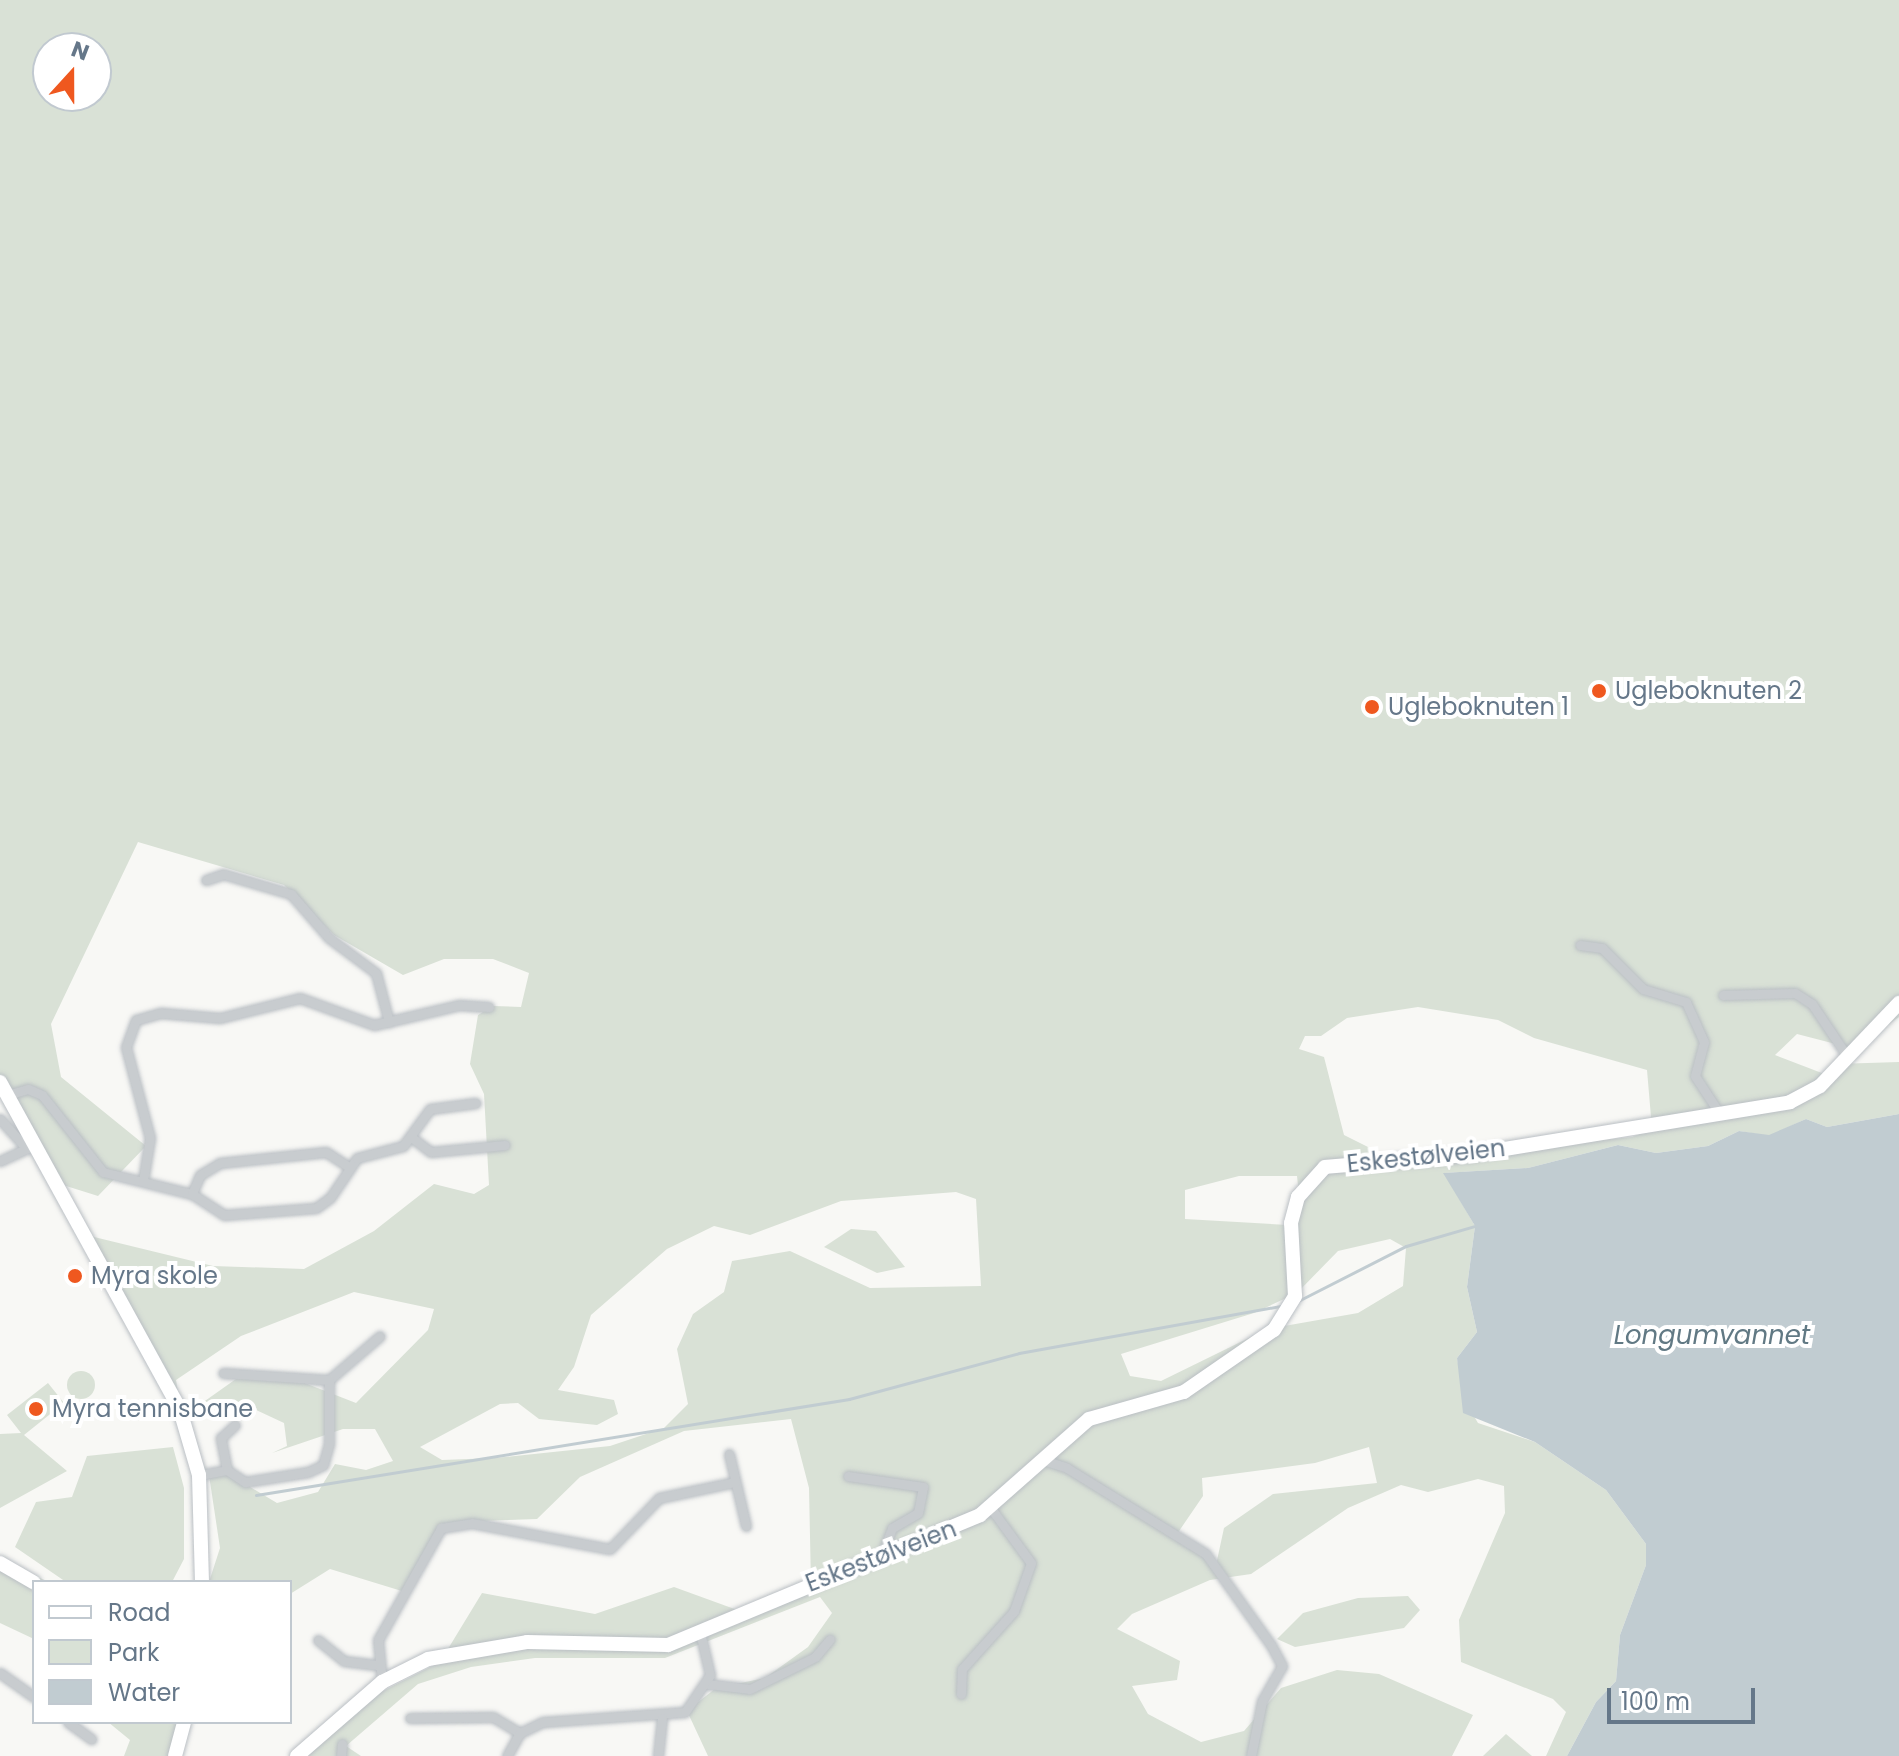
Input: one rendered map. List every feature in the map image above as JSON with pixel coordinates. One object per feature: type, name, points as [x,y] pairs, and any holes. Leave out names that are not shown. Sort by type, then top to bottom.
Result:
[{"type":"main road","name":"Eskestølveien","points":[[297,1756],[382,1682],[428,1659],[504,1644],[651,1647],[700,1632],[883,1552],[947,1533],[990,1507],[1040,1459],[1089,1419],[1184,1392],[1274,1330],[1292,1303],[1294,1210],[1304,1186],[1325,1167],[1722,1117],[1813,1091],[1899,1003]]},
{"type":"main road","points":[[4,1088],[30,1148],[166,1380],[199,1475],[202,1580]]},
{"type":"main road","points":[[192,1580],[201,1544]]},
{"type":"main road","points":[[0,1563],[32,1582]]},
{"type":"main road","points":[[175,1756],[183,1724]]},
{"type":"street","points":[[206,880],[223,874],[291,894],[329,938],[376,973],[389,1022]]},
{"type":"street","points":[[1580,945],[1602,948],[1628,979],[1692,1009],[1704,1042],[1695,1076],[1722,1117]]},
{"type":"street","points":[[1723,995],[1795,993],[1812,1004],[1847,1056]]},
{"type":"street","points":[[143,1181],[150,1138],[126,1047],[136,1020],[161,1013],[220,1018],[300,998],[364,1022],[389,1022],[459,1005],[489,1007]]},
{"type":"street","points":[[4,1088],[28,1089],[42,1095],[95,1167],[192,1194],[224,1215],[316,1208],[349,1167],[366,1153],[403,1146],[430,1109],[476,1103]]},
{"type":"street","points":[[0,1119],[30,1148],[0,1161]]},
{"type":"street","points":[[411,1137],[431,1152],[505,1145]]},
{"type":"street","points":[[192,1194],[200,1175],[220,1163],[326,1152],[349,1167]]},
{"type":"street","points":[[223,1373],[329,1380],[380,1336]]},
{"type":"street","points":[[199,1475],[227,1470],[245,1482],[323,1465],[329,1380]]},
{"type":"street","points":[[227,1470],[221,1438],[235,1425]]},
{"type":"street","points":[[729,1454],[746,1526]]},
{"type":"street","points":[[1040,1459],[1067,1468],[1206,1554],[1271,1645],[1282,1666],[1262,1701],[1251,1756]]},
{"type":"street","points":[[848,1476],[923,1487],[918,1513],[892,1528],[883,1552]]},
{"type":"street","points":[[382,1682],[377,1665],[378,1640],[441,1528],[472,1523],[610,1549],[659,1498],[735,1482]]},
{"type":"street","points":[[961,1694],[962,1669],[1014,1611],[1031,1563],[990,1507]]},
{"type":"street","points":[[507,1756],[520,1733],[555,1720],[662,1718],[685,1712],[708,1684],[700,1632]]},
{"type":"street","points":[[708,1684],[750,1689],[815,1657],[830,1639]]},
{"type":"street","points":[[318,1640],[344,1661],[377,1665]]},
{"type":"street","points":[[0,1673],[32,1696]]},
{"type":"street","points":[[410,1718],[493,1717],[520,1733]]},
{"type":"street","points":[[658,1756],[662,1718]]},
{"type":"street","points":[[71,1724],[91,1739]]},
{"type":"street","points":[[341,1756],[342,1744]]},
{"type":"green space","points":[[0,0],[1899,0],[1899,1017],[1855,1049],[1797,1034],[1775,1055],[1827,1075],[1836,1064],[1899,1062],[1899,1114],[1827,1127],[1806,1119],[1769,1136],[1739,1131],[1708,1146],[1656,1153],[1618,1145],[1528,1168],[1444,1173],[1475,1226],[1467,1287],[1477,1332],[1457,1358],[1465,1401],[1478,1423],[1535,1442],[1606,1490],[1646,1544],[1646,1565],[1620,1635],[1616,1681],[1596,1702],[1567,1756],[1546,1756],[1566,1712],[1553,1699],[1461,1662],[1459,1620],[1505,1513],[1504,1486],[1478,1479],[1428,1492],[1401,1485],[1348,1508],[1251,1574],[1210,1580],[1132,1614],[1117,1629],[1180,1661],[1177,1680],[1132,1686],[1148,1714],[1201,1742],[1244,1731],[1281,1688],[1337,1670],[1379,1674],[1473,1715],[1452,1756],[708,1756],[687,1711],[716,1688],[765,1678],[808,1647],[832,1613],[820,1597],[665,1658],[535,1658],[471,1667],[418,1684],[346,1746],[361,1756],[297,1756],[379,1693],[440,1662],[482,1593],[595,1614],[674,1587],[740,1611],[811,1585],[809,1488],[791,1419],[684,1431],[580,1477],[537,1519],[477,1521],[439,1534],[405,1592],[330,1569],[292,1593],[292,1580],[210,1580],[220,1548],[209,1475],[225,1472],[277,1503],[318,1492],[335,1464],[366,1470],[393,1461],[375,1429],[343,1429],[272,1453],[287,1446],[284,1423],[239,1402],[195,1408],[243,1374],[297,1380],[356,1403],[428,1330],[434,1309],[354,1292],[241,1336],[176,1380],[178,1392],[90,1236],[213,1266],[304,1269],[374,1231],[434,1184],[474,1194],[489,1185],[484,1094],[470,1064],[478,1015],[493,1006],[521,1007],[529,973],[493,959],[444,959],[403,975],[334,935],[284,885],[138,842],[51,1024],[61,1077],[146,1146],[98,1196],[63,1185],[0,1087]],"holes":[[[1418,1007],[1498,1020],[1534,1038],[1647,1070],[1652,1129],[1632,1137],[1396,1161],[1344,1135],[1324,1057],[1299,1049],[1305,1036],[1321,1036],[1347,1018]],[[1239,1176],[1297,1176],[1299,1195],[1288,1225],[1185,1219],[1185,1190]],[[956,1192],[976,1199],[981,1286],[870,1288],[790,1251],[732,1261],[724,1292],[693,1314],[677,1349],[688,1404],[664,1428],[610,1446],[495,1458],[442,1460],[420,1447],[500,1404],[518,1403],[539,1419],[597,1425],[618,1414],[614,1400],[558,1390],[574,1367],[591,1315],[667,1249],[714,1226],[750,1235],[841,1201]],[[1390,1239],[1406,1248],[1403,1286],[1358,1313],[1267,1329],[1161,1381],[1130,1376],[1121,1354],[1254,1313],[1297,1293],[1338,1251]],[[1369,1447],[1377,1483],[1273,1494],[1224,1528],[1216,1565],[1177,1534],[1203,1496],[1202,1478],[1315,1463]]]},
{"type":"green space","points":[[851,1229],[876,1231],[905,1267],[877,1273],[824,1247]]},
{"type":"green space","points":[[81,1371],[91,1375],[95,1385],[91,1395],[81,1399],[71,1395],[67,1385],[71,1375]]},
{"type":"green space","points":[[48,1383],[64,1403],[24,1435],[67,1471],[0,1508],[0,1434],[21,1433],[7,1415]]},
{"type":"green space","points":[[173,1447],[184,1488],[184,1559],[173,1580],[63,1580],[15,1547],[36,1502],[72,1497],[87,1456]]},
{"type":"green space","points":[[0,1560],[45,1580],[32,1580],[32,1638],[0,1623]]},
{"type":"green space","points":[[1408,1596],[1420,1610],[1404,1628],[1295,1647],[1277,1639],[1303,1613],[1358,1598]]},
{"type":"green space","points":[[110,1724],[181,1724],[173,1756],[124,1756],[130,1740]]},
{"type":"green space","points":[[1506,1734],[1532,1756],[1483,1756]]},
{"type":"water","name":"Longumvannet","points":[[1899,1114],[1899,1756],[1567,1756],[1596,1702],[1616,1681],[1620,1635],[1646,1565],[1646,1544],[1606,1490],[1535,1442],[1463,1413],[1457,1358],[1477,1332],[1467,1287],[1475,1226],[1443,1173],[1528,1168],[1618,1145],[1656,1153],[1708,1146],[1739,1131],[1769,1135],[1806,1119],[1827,1127]]},
{"type":"waterway","points":[[1296,1302],[1406,1246],[1475,1226]]},
{"type":"waterway","points":[[256,1495],[849,1399],[1019,1353],[1281,1306]]},
{"type":"place","name":"Ugleboknuten 2","points":[[1599,691]]},
{"type":"place","name":"Ugleboknuten 1","points":[[1372,707]]},
{"type":"place","name":"Myra skole","points":[[75,1276]]},
{"type":"place","name":"Myra tennisbane","points":[[36,1409]]}]
